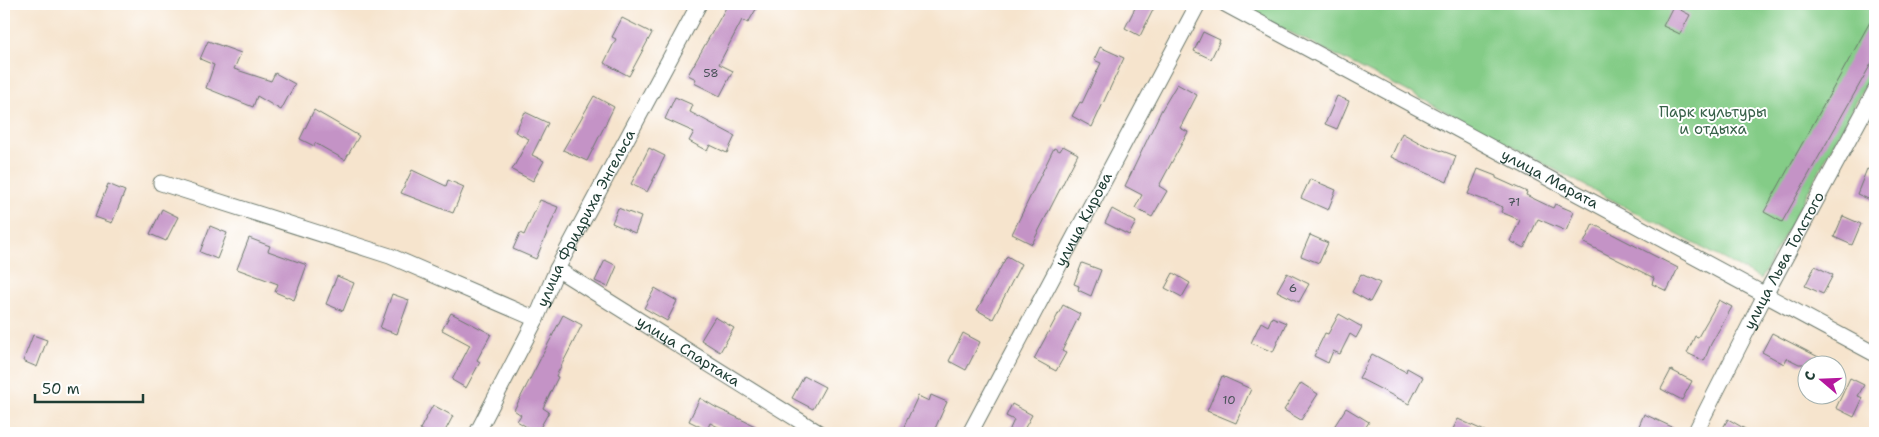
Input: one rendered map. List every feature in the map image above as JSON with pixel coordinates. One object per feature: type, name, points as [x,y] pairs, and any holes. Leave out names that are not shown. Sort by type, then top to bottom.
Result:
[{"type":"street","name":"улица Фридриха Энгельса","points":[[476,433],[536,319],[556,269],[699,4]]},
{"type":"street","name":"улица Кирова","points":[[970,433],[1198,4]]},
{"type":"street","name":"улица Марата","points":[[1225,4],[1875,354]]},
{"type":"street","name":"улица Льва Толстого","points":[[1695,433],[1875,91]]},
{"type":"street","points":[[161,183],[390,256],[536,319]]},
{"type":"street","name":"улица Спартака","points":[[556,269],[819,433]]},
{"type":"green space","name":"Парк культуры и отдыха","points":[[1234,4],[1875,4],[1875,67],[1761,279],[1403,89]]},
{"type":"building","points":[[728,4],[759,4],[748,23],[742,20],[719,64],[733,71],[720,96],[694,83],[696,79],[688,75]]},
{"type":"building","points":[[1137,4],[1156,4],[1140,36],[1125,28]]},
{"type":"building","points":[[1673,6],[1690,15],[1680,34],[1663,26]]},
{"type":"building","points":[[1875,13],[1875,57],[1782,222],[1764,212]]},
{"type":"building","points":[[622,18],[652,33],[629,76],[604,63],[616,39],[612,37]]},
{"type":"building","points":[[1203,32],[1220,40],[1211,59],[1194,51]]},
{"type":"building","points":[[208,41],[241,53],[234,69],[271,81],[275,73],[295,84],[281,110],[257,96],[253,107],[206,88],[214,65],[200,59]]},
{"type":"building","points":[[1100,47],[1124,58],[1092,127],[1072,116],[1080,102],[1082,103],[1101,63],[1094,60]]},
{"type":"building","points":[[1177,84],[1197,95],[1180,128],[1188,132],[1159,186],[1167,191],[1152,217],[1135,208],[1142,195],[1125,186],[1161,111]]},
{"type":"building","points":[[594,96],[614,107],[587,161],[563,150]]},
{"type":"building","points":[[1337,96],[1349,101],[1337,129],[1325,124]]},
{"type":"building","points":[[675,97],[693,105],[690,112],[735,136],[727,153],[710,145],[707,151],[689,141],[694,132],[665,119]]},
{"type":"building","points":[[314,110],[359,136],[345,160],[315,143],[314,146],[300,139]]},
{"type":"building","points":[[525,112],[548,123],[532,155],[544,161],[533,181],[512,170],[529,139],[515,132]]},
{"type":"building","points":[[1402,133],[1420,143],[1456,156],[1447,182],[1391,157]]},
{"type":"building","points":[[1063,146],[1078,154],[1032,244],[1012,234],[1054,148],[1060,151]]},
{"type":"building","points":[[649,148],[665,156],[647,192],[631,184]]},
{"type":"building","points":[[1478,169],[1527,192],[1526,195],[1553,208],[1555,204],[1574,212],[1566,231],[1538,219],[1524,248],[1510,241],[1520,220],[1501,212],[1503,207],[1468,194]]},
{"type":"building","points":[[1867,169],[1875,172],[1875,202],[1857,194]]},
{"type":"building","points":[[412,170],[446,186],[448,180],[464,187],[453,213],[401,193]]},
{"type":"building","points":[[1310,179],[1336,190],[1328,210],[1301,198]]},
{"type":"building","points":[[108,184],[125,191],[112,223],[95,217]]},
{"type":"building","points":[[540,200],[558,207],[536,259],[513,249],[520,233],[524,235]]},
{"type":"building","points":[[618,208],[641,217],[635,233],[612,223]]},
{"type":"building","points":[[162,209],[178,217],[166,241],[150,234]]},
{"type":"building","points":[[1112,209],[1136,222],[1129,235],[1105,223]]},
{"type":"building","points":[[1843,216],[1861,224],[1852,245],[1834,237]]},
{"type":"building","points":[[1593,224],[1678,268],[1667,291],[1652,284],[1654,278],[1584,243]]},
{"type":"building","points":[[210,226],[227,233],[217,259],[200,252]]},
{"type":"building","points":[[1310,235],[1328,243],[1319,263],[1301,256]]},
{"type":"building","points":[[249,238],[270,246],[268,251],[307,265],[294,300],[275,292],[278,284],[237,269]]},
{"type":"building","points":[[1007,256],[1021,264],[993,319],[977,310]]},
{"type":"building","points":[[605,260],[617,266],[608,287],[595,281]]},
{"type":"building","points":[[1082,263],[1101,270],[1091,296],[1078,290],[1079,286],[1074,284]]},
{"type":"building","points":[[1815,266],[1833,275],[1823,294],[1805,286]]},
{"type":"building","points":[[1173,273],[1190,283],[1182,297],[1165,288]]},
{"type":"building","points":[[1287,273],[1309,284],[1299,302],[1277,291]]},
{"type":"building","points":[[1361,274],[1380,283],[1370,302],[1352,292]]},
{"type":"building","points":[[337,276],[354,283],[343,311],[326,304]]},
{"type":"building","points":[[655,288],[677,301],[667,321],[644,308]]},
{"type":"building","points":[[392,294],[409,300],[397,334],[380,328]]},
{"type":"building","points":[[1719,300],[1732,307],[1711,344],[1704,361],[1687,353],[1695,336],[1698,337]]},
{"type":"building","points":[[1063,305],[1080,314],[1062,351],[1066,353],[1056,371],[1034,359]]},
{"type":"building","points":[[451,313],[491,334],[477,360],[480,362],[466,388],[452,380],[470,345],[442,330]]},
{"type":"building","points":[[1339,314],[1362,327],[1356,338],[1350,334],[1340,354],[1333,351],[1328,363],[1314,356],[1325,333],[1328,334]]},
{"type":"building","points":[[563,315],[582,325],[556,376],[558,377],[543,408],[549,412],[537,433],[517,421],[521,415],[514,410]]},
{"type":"building","points":[[715,317],[734,328],[720,352],[701,340]]},
{"type":"building","points":[[1272,317],[1286,323],[1273,352],[1251,343],[1261,322],[1268,326]]},
{"type":"building","points":[[963,333],[980,342],[966,370],[949,361]]},
{"type":"building","points":[[1772,333],[1813,354],[1796,354],[1796,362],[1787,358],[1784,364],[1762,352]]},
{"type":"building","points":[[33,335],[47,340],[37,367],[23,361]]},
{"type":"building","points":[[1372,354],[1406,372],[1407,368],[1423,377],[1409,404],[1359,378]]},
{"type":"building","points":[[1671,370],[1692,381],[1682,400],[1661,389]]},
{"type":"building","points":[[804,376],[825,387],[813,409],[792,398]]},
{"type":"building","points":[[1222,376],[1251,389],[1236,423],[1207,411]]},
{"type":"building","points":[[1850,378],[1864,385],[1858,396],[1863,398],[1854,417],[1836,408],[1838,404],[1846,404],[1846,387]]},
{"type":"building","points":[[1301,383],[1318,394],[1301,420],[1284,410]]},
{"type":"building","points":[[931,395],[947,402],[933,433],[901,433],[918,396],[929,401]]},
{"type":"building","points":[[700,398],[770,433],[731,433],[710,423],[707,430],[689,421]]},
{"type":"building","points":[[1012,404],[1032,415],[1022,433],[1008,433],[1014,420],[1006,416]]},
{"type":"building","points":[[433,405],[453,416],[444,433],[427,433],[420,429]]},
{"type":"building","points":[[1346,408],[1369,422],[1362,433],[1330,433]]},
{"type":"building","points":[[1644,414],[1685,433],[1636,433]]},
{"type":"building","points":[[1458,419],[1489,433],[1451,433]]},
{"type":"building","points":[[1728,419],[1752,433],[1720,433]]}]
